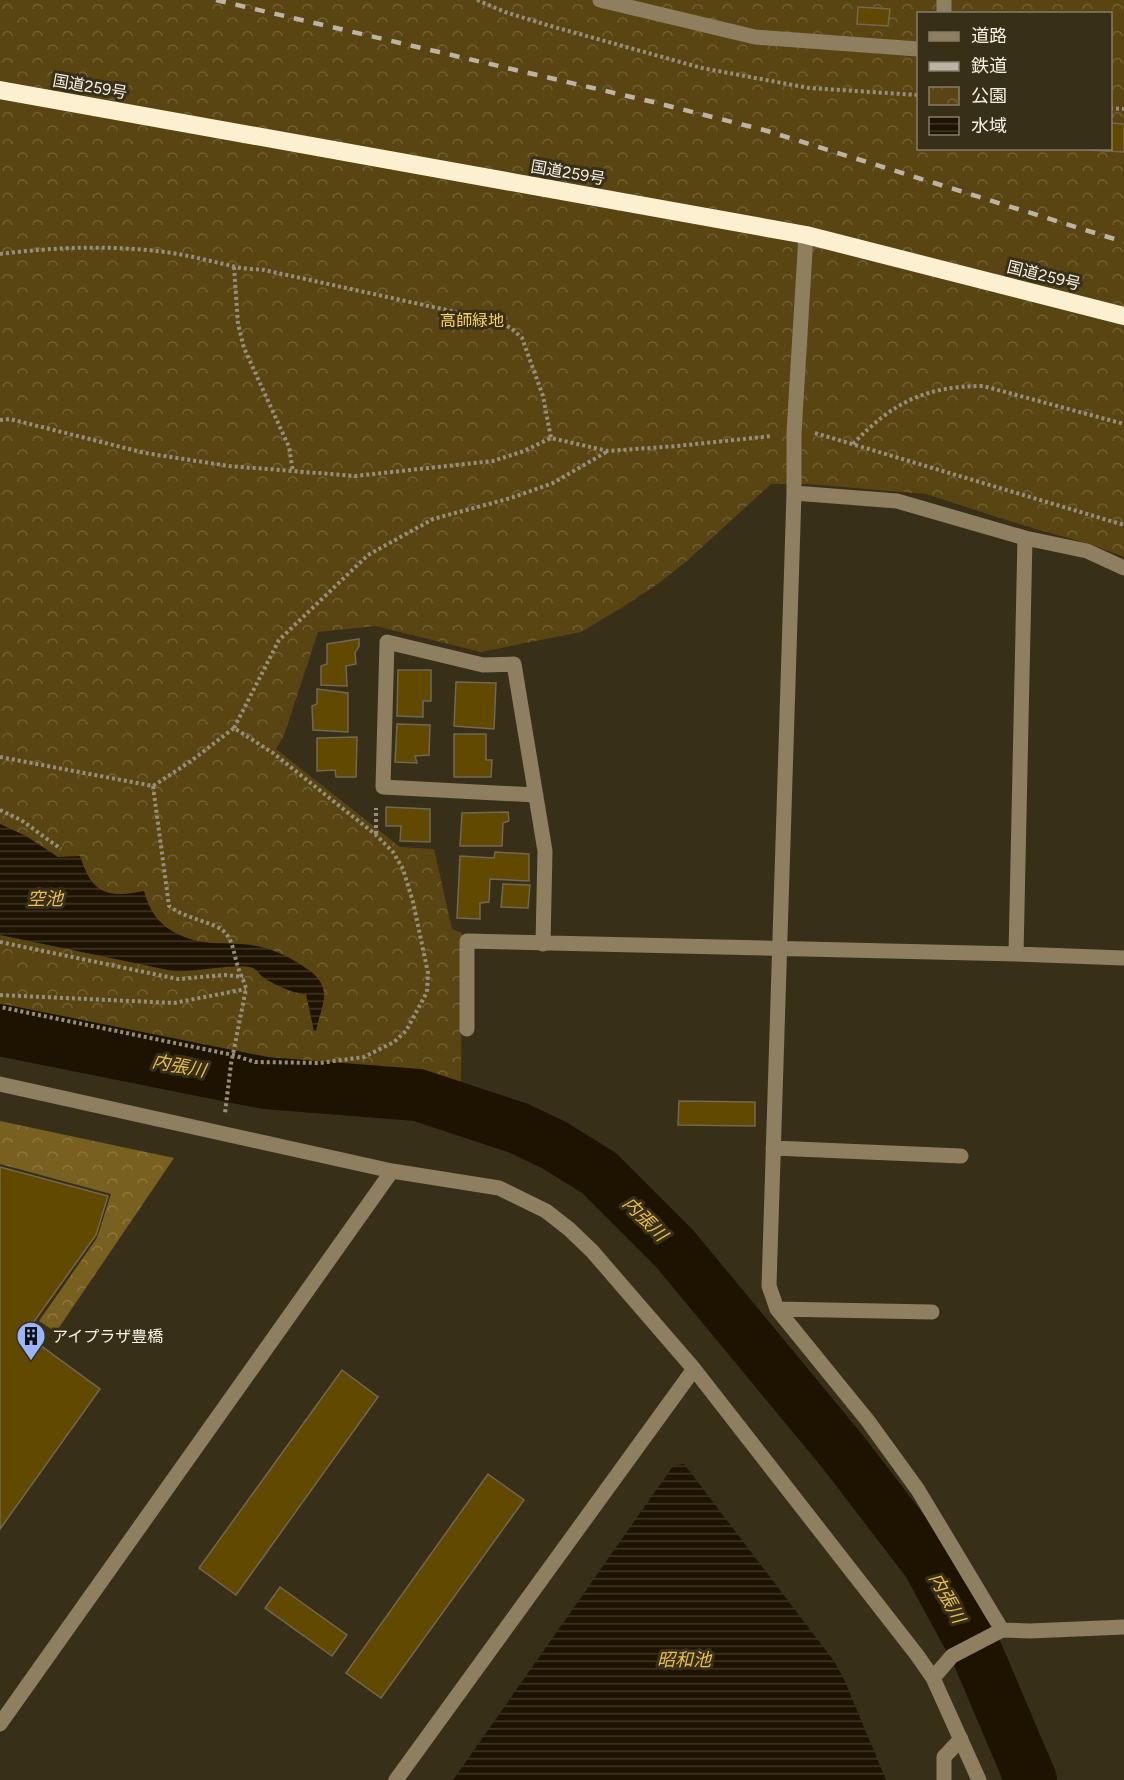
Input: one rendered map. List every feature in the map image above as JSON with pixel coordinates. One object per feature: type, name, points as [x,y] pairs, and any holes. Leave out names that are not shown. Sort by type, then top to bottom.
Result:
[{"type":"highway","name":"国道259号","points":[[0,90],[806,235],[1124,316]]},
{"type":"street","points":[[600,0],[755,37],[917,49]]},
{"type":"street","points":[[806,235],[794,434],[769,1286],[777,1309],[868,1421],[918,1490],[997,1633]]},
{"type":"street","points":[[794,494],[897,501],[1025,538],[1087,551],[1124,568]]},
{"type":"street","points":[[1016,954],[1025,538]]},
{"type":"street","points":[[536,795],[383,787],[387,642],[483,665],[514,663],[536,795],[545,851],[543,944]]},
{"type":"street","points":[[467,1029],[467,941],[1124,958]]},
{"type":"street","points":[[0,1084],[392,1171],[499,1188],[546,1211],[592,1251],[694,1369],[933,1678],[979,1780]]},
{"type":"street","points":[[773,1148],[961,1156]]},
{"type":"street","points":[[0,1724],[392,1171]]},
{"type":"street","points":[[777,1309],[932,1312]]},
{"type":"street","points":[[396,1780],[694,1369]]},
{"type":"street","points":[[933,1678],[952,1656],[997,1633],[1124,1627]]},
{"type":"street","points":[[944,1780],[944,1756],[961,1739]]},
{"type":"path","points":[[477,0],[505,12],[547,25],[702,68],[809,88],[917,95]]},
{"type":"path","points":[[0,254],[48,248],[136,248],[212,260],[234,267],[264,270],[497,321],[511,328],[522,338],[543,396],[551,438]]},
{"type":"path","points":[[234,267],[238,324],[244,348],[289,447],[293,472]]},
{"type":"path","points":[[853,444],[870,425],[900,404],[920,396],[968,386],[983,386],[1124,424]]},
{"type":"path","points":[[0,420],[10,419],[145,453],[229,466],[355,476],[492,461],[524,451],[551,438],[608,450],[677,446],[808,431],[1124,525]]},
{"type":"path","points":[[0,757],[153,786],[234,728],[279,640],[368,555],[433,519],[511,498],[553,483],[608,450]]},
{"type":"path","points":[[0,1008],[233,1055],[255,1062],[320,1064],[364,1057],[394,1042],[406,1031],[427,992],[428,973],[413,902],[403,869],[393,852],[376,835],[273,753],[234,728]]},
{"type":"path","points":[[153,786],[169,906],[181,914],[218,927],[226,933],[232,943],[238,970],[246,988],[226,1100]]},
{"type":"path","points":[[376,805],[376,835]]},
{"type":"path","points":[[0,810],[21,820],[61,849]]},
{"type":"path","points":[[0,942],[171,978],[225,975],[243,977]]},
{"type":"path","points":[[0,995],[174,1003],[246,988]]},
{"type":"green space","name":"高師緑地","points":[[0,0],[1124,0],[1124,557],[1093,545],[926,494],[807,484],[771,484],[688,560],[659,583],[581,632],[481,652],[375,626],[318,632],[284,735],[276,749],[400,847],[434,849],[452,929],[462,933],[461,1082],[253,1068],[244,1101],[0,1049]]},
{"type":"green space","points":[[0,1121],[174,1158],[56,1332],[39,1321],[97,1238],[111,1194],[0,1164]]},
{"type":"water","name":"空池","points":[[0,824],[26,836],[58,857],[80,856],[90,878],[102,890],[120,894],[144,891],[157,919],[184,937],[206,942],[261,947],[302,965],[316,977],[324,991],[316,1031],[314,1031],[306,994],[278,986],[247,966],[173,971],[0,935]]},
{"type":"water","name":"昭和池","points":[[684,1464],[834,1661],[844,1679],[886,1780],[453,1780],[673,1466]]},
{"type":"building","points":[[858,7],[890,9],[888,26],[857,24]]},
{"type":"building","points":[[1112,123],[1124,124],[1124,152],[1088,150],[1112,150]]},
{"type":"building","points":[[359,639],[359,646],[355,653],[356,664],[346,666],[347,686],[321,685],[321,666],[327,664],[327,644]]},
{"type":"building","points":[[398,670],[431,670],[431,701],[423,701],[423,717],[397,716]]},
{"type":"building","points":[[456,682],[496,683],[494,729],[454,726]]},
{"type":"building","points":[[317,689],[348,693],[348,732],[313,730],[312,706],[317,704]]},
{"type":"building","points":[[397,724],[430,725],[429,755],[415,756],[417,763],[395,762]]},
{"type":"building","points":[[454,734],[486,734],[486,760],[492,760],[491,777],[454,777]]},
{"type":"building","points":[[357,737],[356,777],[336,777],[335,770],[317,771],[317,738]]},
{"type":"building","points":[[386,807],[430,809],[430,842],[400,841],[401,826],[386,826]]},
{"type":"building","points":[[508,812],[509,821],[503,823],[502,846],[460,846],[462,813]]},
{"type":"building","points":[[495,852],[529,854],[529,881],[490,879],[489,902],[480,903],[480,919],[457,918],[460,856],[494,858]]},
{"type":"building","points":[[503,884],[530,885],[528,908],[501,907]]},
{"type":"building","points":[[679,1101],[755,1102],[755,1126],[678,1125]]},
{"type":"building","name":"アイプラザ豊橋","points":[[0,1167],[108,1196],[96,1235],[25,1334],[100,1389],[0,1529]]},
{"type":"building","points":[[342,1370],[378,1397],[236,1595],[199,1568]]},
{"type":"building","points":[[488,1474],[524,1500],[381,1698],[346,1673]]},
{"type":"building","points":[[280,1587],[347,1635],[332,1656],[265,1608]]},
{"type":"waterway","name":"内張川","points":[[0,1030],[265,1083],[418,1095],[518,1128],[554,1145],[599,1173],[675,1249],[843,1452],[928,1563],[977,1653],[1031,1780]]},
{"type":"railway","points":[[216,0],[764,130],[1124,242]]},
{"type":"place","name":"アイプラザ豊橋","points":[[31,1362]]}]
